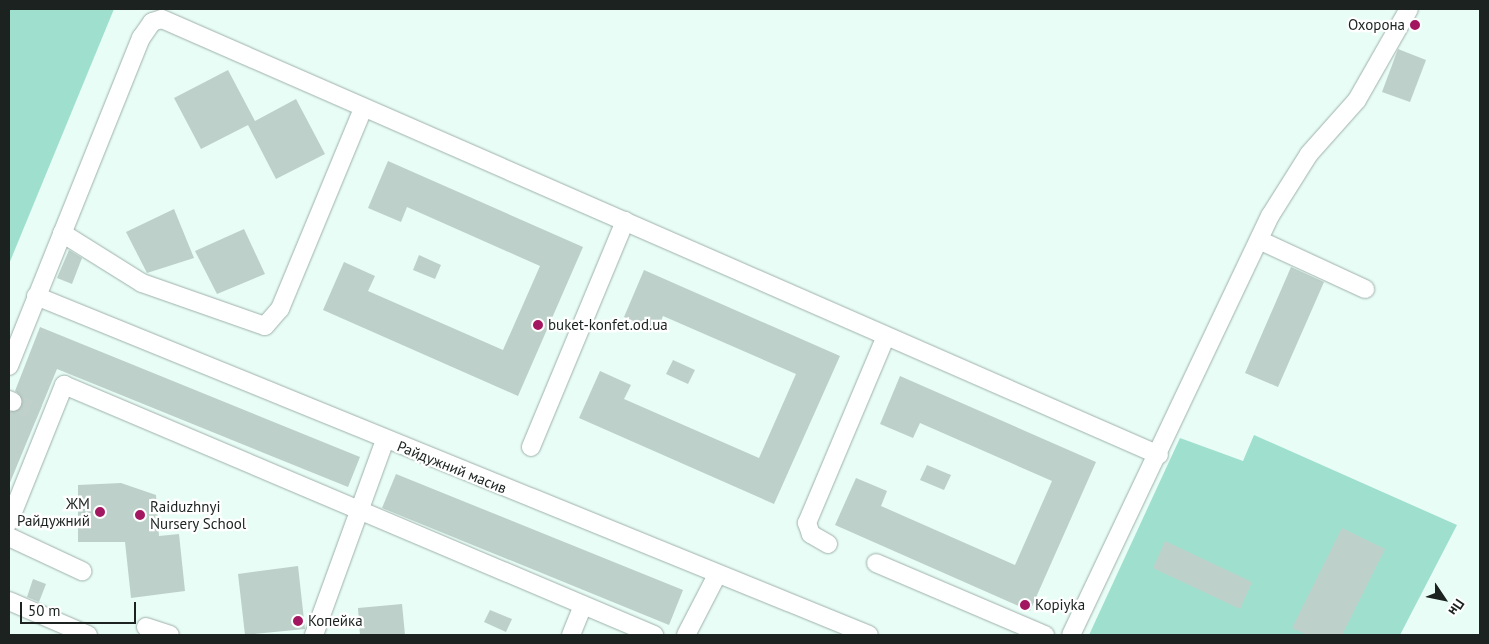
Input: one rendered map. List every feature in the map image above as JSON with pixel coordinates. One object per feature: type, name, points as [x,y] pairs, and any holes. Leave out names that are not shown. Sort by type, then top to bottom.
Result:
[{"type":"street","points":[[1071,635],[1159,455],[1259,240],[1309,154],[1357,100],[1409,9]]},
{"type":"street","points":[[9,366],[62,233],[152,22],[172,20],[363,109],[625,221],[885,338],[1159,455]]},
{"type":"street","points":[[62,233],[142,283],[264,326],[278,313],[363,109]]},
{"type":"street","points":[[531,447],[625,221]]},
{"type":"street","points":[[1259,240],[1365,289]]},
{"type":"street","name":"Райдужний масив","points":[[36,296],[385,440],[869,635]]},
{"type":"street","points":[[828,544],[811,534],[807,523],[885,338]]},
{"type":"street","points":[[9,522],[45,415],[64,385],[359,508],[370,517],[654,635]]},
{"type":"street","points":[[314,635],[385,440]]},
{"type":"street","points":[[9,537],[82,571]]},
{"type":"street","points":[[876,563],[1046,635]]},
{"type":"street","points":[[686,635],[717,575]]},
{"type":"street","points":[[9,602],[88,635]]},
{"type":"street","points":[[567,635],[571,635],[583,606]]},
{"type":"street","points":[[146,627],[170,635]]},
{"type":"green space","points":[[9,9],[114,9],[9,264]]},
{"type":"green space","points":[[1254,435],[1457,525],[1400,635],[1089,635],[1180,438],[1243,461]]},
{"type":"building","points":[[1398,49],[1426,60],[1410,102],[1382,92]]},
{"type":"building","points":[[228,70],[255,121],[296,99],[325,154],[276,179],[248,125],[201,149],[174,98]]},
{"type":"building","points":[[388,161],[583,247],[518,396],[323,310],[344,262],[375,276],[368,291],[503,350],[540,266],[407,207],[401,222],[368,208]]},
{"type":"building","points":[[174,209],[194,258],[147,273],[126,232]]},
{"type":"building","points":[[244,229],[265,274],[217,294],[195,251]]},
{"type":"building","points":[[69,250],[82,258],[72,284],[57,278]]},
{"type":"building","points":[[419,255],[441,265],[435,279],[413,270]]},
{"type":"building","points":[[1291,267],[1324,282],[1278,387],[1245,373]]},
{"type":"building","points":[[644,270],[840,356],[774,504],[579,418],[600,371],[631,385],[624,399],[759,458],[796,374],[663,316],[657,331],[624,317]]},
{"type":"building","points":[[40,327],[360,457],[348,487],[57,369],[9,485],[9,412],[23,406],[22,397],[15,391]]},
{"type":"building","points":[[673,360],[695,370],[688,384],[666,374]]},
{"type":"building","points":[[900,376],[1096,462],[1030,611],[835,525],[856,478],[887,491],[881,506],[1015,565],[1052,481],[920,423],[913,438],[880,424]]},
{"type":"building","points":[[927,465],[951,475],[944,490],[920,480]]},
{"type":"building","points":[[396,474],[683,590],[669,625],[382,508]]},
{"type":"building","points":[[121,483],[156,495],[159,536],[179,534],[185,591],[131,598],[125,542],[78,542],[78,485]]},
{"type":"building","points":[[1342,528],[1385,549],[1342,635],[1307,635],[1292,628]]},
{"type":"building","points":[[1165,541],[1252,582],[1240,609],[1153,568]]},
{"type":"building","points":[[298,566],[305,629],[245,635],[238,574]]},
{"type":"building","points":[[33,579],[46,584],[39,602],[27,597]]},
{"type":"building","points":[[402,604],[405,635],[360,635],[358,608]]},
{"type":"building","points":[[490,610],[512,619],[506,632],[484,622]]},
{"type":"tunnel","points":[[13,402],[39,413]]},
{"type":"place","name":"Охорона","points":[[1415,25]]},
{"type":"place","name":"buket-konfet.od.ua","points":[[538,325]]},
{"type":"place","name":"ЖМ Райдужний","points":[[100,512]]},
{"type":"place","name":"Raiduzhnyi Nursery School","points":[[140,515]]},
{"type":"place","name":"Kopiyka","points":[[1025,605]]},
{"type":"place","name":"Копейка","points":[[298,621]]}]
